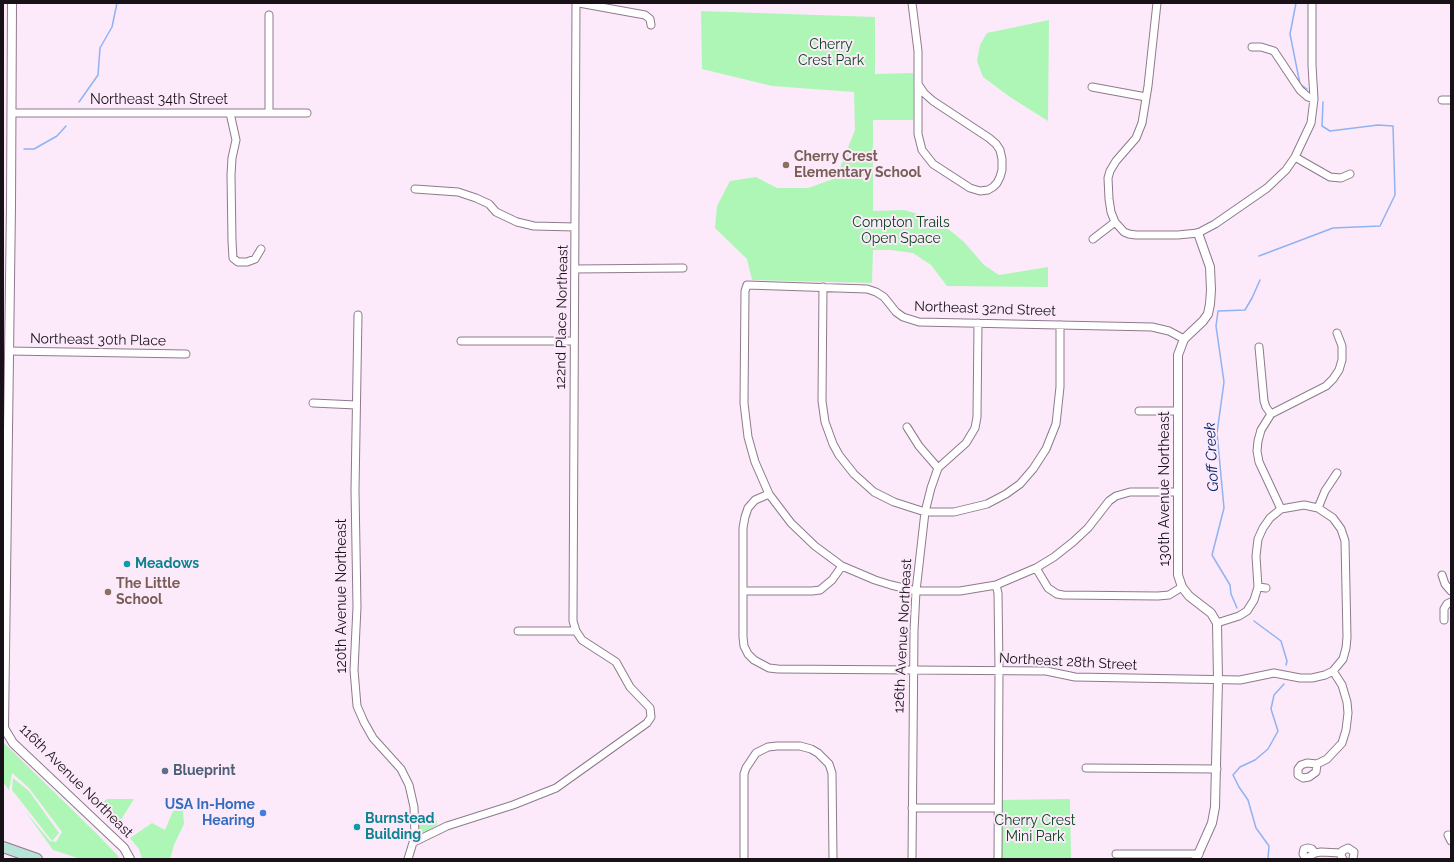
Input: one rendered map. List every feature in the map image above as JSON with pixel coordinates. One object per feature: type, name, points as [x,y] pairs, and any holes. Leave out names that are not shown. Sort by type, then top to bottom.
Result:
[{"type":"main road","points":[[6,859],[6,848],[30,858]]},
{"type":"street","name":"116th Avenue Northeast","points":[[12,3],[10,351],[4,728],[13,743],[124,848],[130,859]]},
{"type":"street","points":[[578,3],[645,15],[650,19],[651,25]]},
{"type":"street","name":"122nd Place Northeast","points":[[576,631],[573,621],[572,602],[578,3]]},
{"type":"street","points":[[912,3],[918,51],[917,88],[919,140],[922,150],[933,164],[970,188],[980,191],[993,188],[998,183],[1002,170],[1000,150],[996,144],[933,101],[924,93],[918,84]]},
{"type":"street","points":[[1157,3],[1142,123],[1136,138],[1116,161],[1108,178],[1108,199],[1115,222],[1124,232],[1136,235],[1178,235],[1198,233],[1215,224],[1267,188],[1286,170],[1295,157],[1311,123],[1314,99],[1312,65],[1312,3]]},
{"type":"street","points":[[269,15],[269,113]]},
{"type":"street","points":[[1252,47],[1262,47],[1274,51],[1300,90],[1308,97],[1314,99]]},
{"type":"street","points":[[1092,87],[1146,96]]},
{"type":"street","points":[[1442,100],[1451,100]]},
{"type":"street","points":[[918,111],[925,102],[933,101]]},
{"type":"street","name":"Northeast 34th Street","points":[[12,112],[307,113]]},
{"type":"street","points":[[230,113],[236,140],[232,158],[231,175],[232,241],[234,258],[238,262],[247,262],[255,259],[261,249]]},
{"type":"street","points":[[1295,157],[1330,177],[1341,178],[1350,174]]},
{"type":"street","points":[[414,189],[458,192],[489,204],[496,212],[517,222],[534,226],[575,227]]},
{"type":"street","points":[[1093,238],[1115,222]]},
{"type":"street","name":"130th Avenue Northeast","points":[[1182,588],[1178,575],[1178,355],[1184,339],[1203,321],[1208,314],[1210,304],[1210,272],[1198,233]]},
{"type":"street","points":[[575,269],[683,268]]},
{"type":"street","name":"Northeast 32nd Street","points":[[769,494],[755,462],[745,419],[743,374],[745,291],[747,285],[867,289],[884,297],[896,312],[903,317],[919,322],[1152,327],[1169,331],[1184,339]]},
{"type":"street","points":[[823,287],[822,401],[825,422],[833,444],[854,474],[874,492],[894,502],[925,512],[954,512],[987,504],[1006,494],[1020,484],[1033,469],[1046,449],[1056,424],[1058,407],[1060,325]]},
{"type":"street","name":"120th Avenue Northeast","points":[[358,315],[355,490],[357,607],[354,670],[356,706],[373,738],[401,769],[409,785],[414,807],[414,842],[408,859]]},
{"type":"street","points":[[907,427],[919,446],[938,468],[966,443],[975,428],[978,417],[978,324]]},
{"type":"street","points":[[1281,509],[1261,466],[1257,451],[1261,430],[1271,414],[1326,386],[1333,379],[1339,370],[1342,360],[1342,346],[1337,333]]},
{"type":"street","points":[[461,341],[574,341]]},
{"type":"street","points":[[1259,347],[1264,401],[1271,414]]},
{"type":"street","name":"Northeast 30th Place","points":[[10,351],[186,354]]},
{"type":"street","points":[[313,403],[356,406]]},
{"type":"street","points":[[1140,411],[1178,411]]},
{"type":"street","name":"126th Avenue Northeast","points":[[912,859],[913,670],[916,591],[925,512],[938,468]]},
{"type":"street","points":[[1318,508],[1325,491],[1337,473]]},
{"type":"street","points":[[842,566],[832,580],[820,590],[743,591],[743,528],[744,517],[748,508],[755,500],[769,494],[791,523],[815,546],[842,566],[859,574],[885,584],[916,591],[960,591],[996,585],[1036,568],[1054,557],[1073,542],[1088,528],[1108,501],[1116,496],[1130,492],[1177,492]]},
{"type":"street","points":[[1217,623],[1239,616],[1247,611],[1254,600],[1258,587],[1256,556],[1258,539],[1270,518],[1281,509],[1304,505],[1318,508],[1333,518],[1341,529],[1345,541],[1347,637],[1343,659],[1333,671],[1342,685],[1347,702],[1348,713],[1346,730],[1342,743],[1327,759],[1317,764]]},
{"type":"street","points":[[1036,568],[1048,588],[1057,594],[1063,595],[1158,596],[1169,595],[1182,588],[1189,596],[1210,613],[1217,623],[1218,680],[1215,807],[1212,823],[1198,857],[1116,854]]},
{"type":"street","points":[[1442,575],[1445,584],[1451,590]]},
{"type":"street","points":[[996,585],[998,593],[998,859]]},
{"type":"street","points":[[1258,587],[1266,588]]},
{"type":"street","name":"Northeast 28th Street","points":[[743,591],[744,646],[748,654],[754,660],[768,668],[1046,671],[1075,677],[1218,680],[1240,680],[1274,672],[1300,678],[1312,678],[1325,675],[1333,671]]},
{"type":"street","points":[[1444,620],[1444,608],[1446,604],[1451,602]]},
{"type":"street","points":[[414,842],[447,826],[513,805],[556,788],[647,723],[651,717],[650,708],[630,687],[616,662],[582,640],[576,631],[518,631]]},
{"type":"street","points":[[744,859],[744,774],[751,759],[762,749],[777,746],[800,746],[814,751],[824,758],[829,764],[832,773],[833,859]]},
{"type":"street","points":[[1086,768],[1216,770]]},
{"type":"street","points":[[912,808],[998,808]]},
{"type":"street","points":[[1310,857],[1321,852],[1342,856],[1346,848],[1351,849],[1355,854],[1353,859]]},
{"type":"green space","points":[[701,11],[875,17],[875,74],[913,73],[913,120],[873,120],[873,211],[904,210],[936,219],[964,242],[984,265],[999,275],[1048,267],[1048,287],[947,286],[931,265],[913,253],[891,250],[873,250],[872,283],[752,280],[747,259],[715,228],[717,206],[730,181],[756,177],[777,188],[808,188],[836,178],[855,130],[854,92],[772,86],[702,69]]},
{"type":"green space","points":[[1049,20],[1048,121],[1010,97],[983,77],[977,61],[980,45],[987,33]]},
{"type":"green space","points":[[3,742],[97,834],[118,856],[119,859],[81,859],[53,850],[25,811],[50,841],[56,842],[62,832],[29,788],[12,773],[9,790],[3,782]]},
{"type":"green space","points":[[13,778],[29,791],[59,833],[52,841],[12,790]]},
{"type":"green space","points":[[107,799],[134,799],[117,826],[96,807]]},
{"type":"green space","name":"Cherry Crest Mini Park","points":[[1070,799],[1071,859],[1000,859],[999,800]]},
{"type":"green space","points":[[183,810],[184,824],[174,845],[170,859],[142,859],[139,849],[130,838],[152,823],[165,830],[173,811]]},
{"type":"green space","points":[[419,814],[432,816],[437,821],[437,825],[424,833],[422,832],[419,828]]},
{"type":"waterway","points":[[79,102],[98,75],[100,48],[112,27],[117,3]]},
{"type":"waterway","name":"Goff Creek","points":[[1296,3],[1290,34],[1300,84],[1307,89]]},
{"type":"waterway","name":"Goff Creek","points":[[1259,256],[1333,228],[1380,226],[1395,195],[1393,126],[1378,125],[1330,131],[1322,126],[1323,102]]},
{"type":"waterway","points":[[24,149],[34,149],[57,136],[66,126]]},
{"type":"waterway","name":"Goff Creek","points":[[1237,608],[1231,594],[1230,585],[1212,555],[1224,508],[1217,433],[1224,382],[1216,326],[1218,311],[1245,310],[1260,280]]},
{"type":"waterway","name":"Goff Creek","points":[[1254,621],[1281,641],[1287,661],[1286,665]]},
{"type":"waterway","name":"Goff Creek","points":[[1268,859],[1269,846],[1256,828],[1248,800],[1233,775],[1240,767],[1255,760],[1268,749],[1278,731],[1271,709],[1274,695],[1284,684]]},
{"type":"place","name":"Cherry Crest Elementary School","points":[[786,165]]},
{"type":"place","name":"Meadows","points":[[127,564]]},
{"type":"place","name":"The Little School","points":[[108,592]]},
{"type":"place","name":"Blueprint","points":[[165,771]]},
{"type":"place","name":"USA In-Home Hearing","points":[[263,813]]},
{"type":"place","name":"Burnstead Building","points":[[357,827]]},
{"type":"park label","name":"Cherry Crest Park","points":[[831,54]]},
{"type":"park label","name":"Compton Trails Open Space","points":[[901,232]]}]
